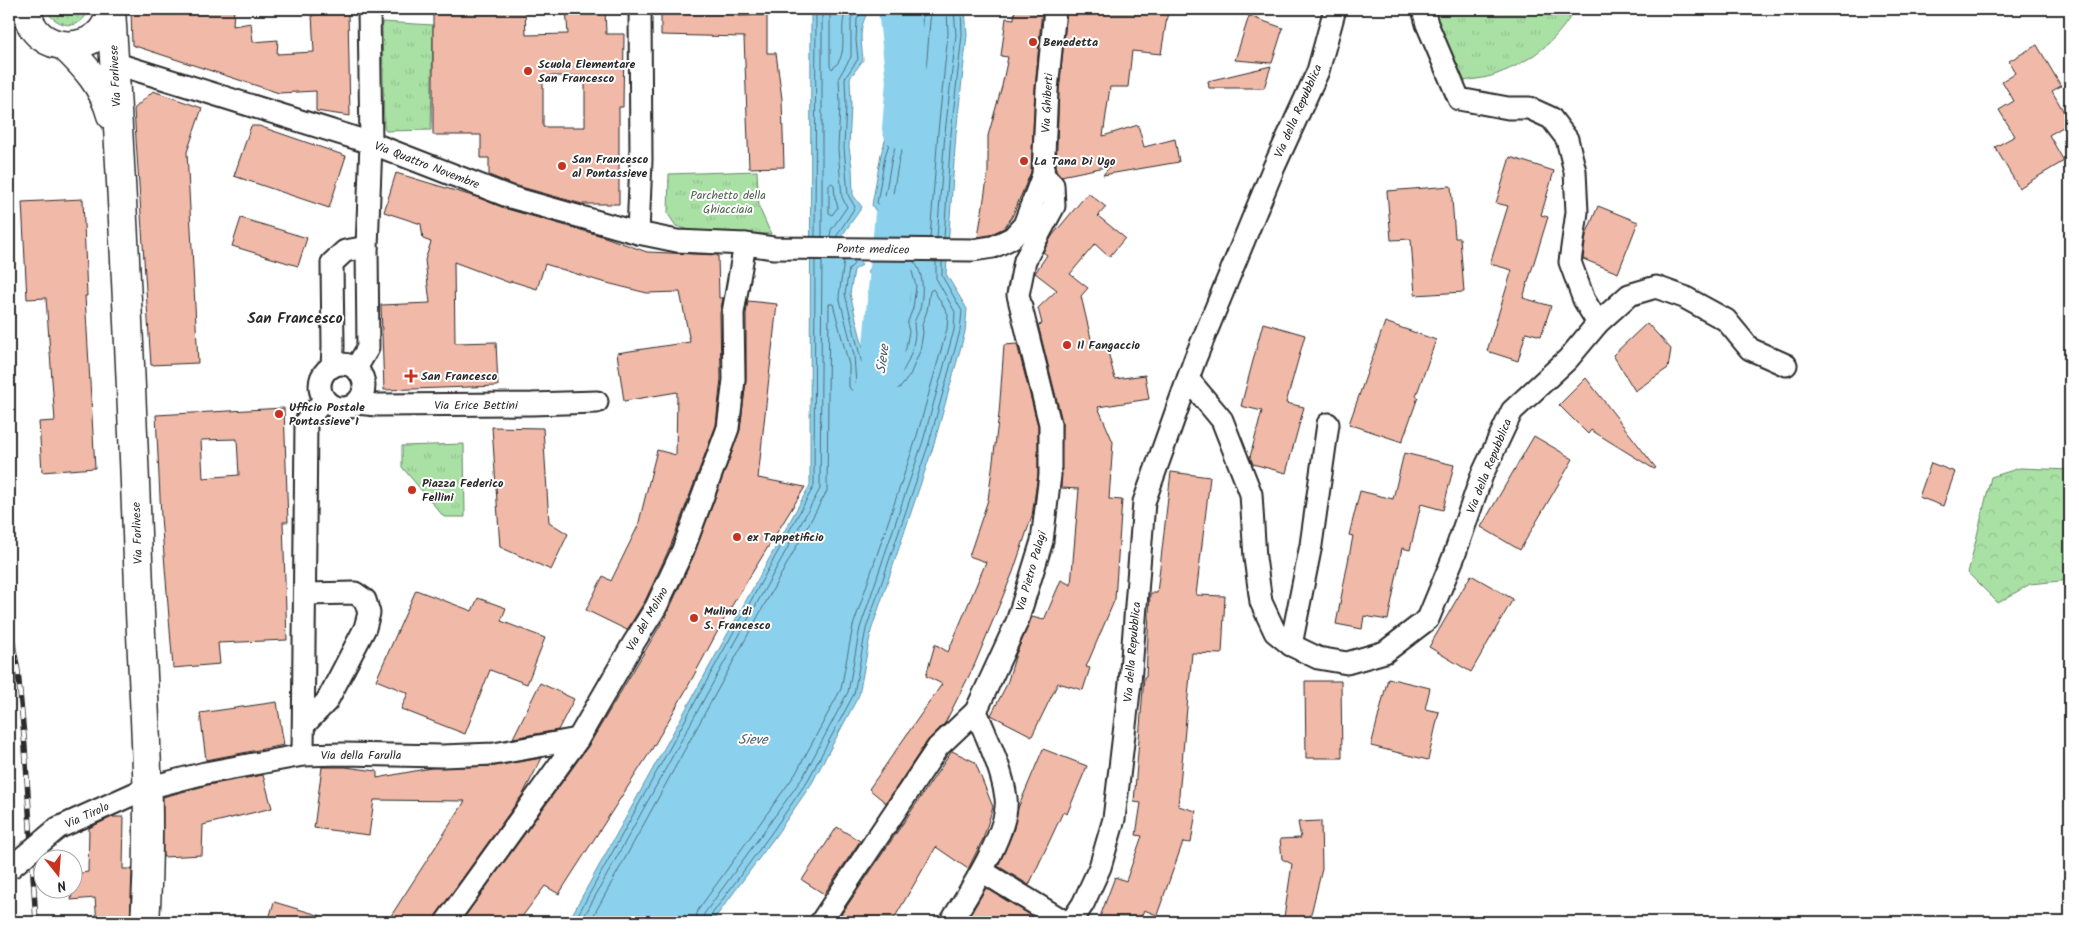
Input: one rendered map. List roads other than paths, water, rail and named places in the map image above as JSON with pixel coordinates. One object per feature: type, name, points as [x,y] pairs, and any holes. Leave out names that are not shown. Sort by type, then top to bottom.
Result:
[{"type":"street","name":"Via Forlivese","points":[[24,12],[36,31],[50,43],[65,47],[76,46],[93,39],[104,28],[110,9]]},
{"type":"street","name":"Via Forlivese","points":[[110,9],[133,408],[147,788],[148,882],[145,922]]},
{"type":"street","points":[[356,368],[368,348],[366,247],[371,143],[369,9]]},
{"type":"street","points":[[638,233],[640,9]]},
{"type":"street","name":"Via Ghiberti","points":[[973,250],[993,247],[1012,238],[1024,225],[1044,176],[1047,90],[1055,9]]},
{"type":"street","name":"Via della Repubblica","points":[[1071,922],[1100,867],[1114,819],[1130,683],[1144,502],[1188,379],[1274,167],[1318,71],[1335,9]]},
{"type":"street","points":[[1423,9],[1459,99],[1508,108],[1529,108],[1551,118],[1567,139],[1575,172],[1577,212],[1570,262],[1584,300],[1598,323]]},
{"type":"street","name":"Via Forlivese","points":[[65,47],[90,71],[108,103],[118,143]]},
{"type":"street","points":[[65,47],[114,63]]},
{"type":"street","name":"Via Quattro Novembre","points":[[114,63],[371,143],[510,197],[638,233],[677,241],[745,244]]},
{"type":"street","name":"Via Pietro Palagi","points":[[821,922],[938,747],[976,711],[1017,622],[1042,541],[1050,475],[1050,424],[1018,296],[1025,260],[1054,206],[1053,185],[1044,176]]},
{"type":"street","name":"Ponte mediceo","points":[[745,244],[774,248],[973,250]]},
{"type":"street","name":"Via del Molino","points":[[446,922],[578,739],[632,644],[656,608],[683,550],[716,466],[728,428],[734,380],[733,312],[745,244]]},
{"type":"street","points":[[332,367],[334,347],[332,263],[345,251],[366,247]]},
{"type":"street","name":"Via della Repubblica","points":[[1188,379],[1222,420],[1250,494],[1254,558],[1260,602],[1275,632],[1291,645],[1318,658],[1347,663],[1385,652],[1428,619],[1454,556],[1482,475],[1512,411],[1568,358],[1598,323],[1629,295],[1656,287],[1684,297],[1726,320],[1750,349],[1786,365]]},
{"type":"street","points":[[303,756],[306,422],[324,400],[320,390],[321,380],[325,372],[332,367],[348,365],[356,368],[361,374],[364,390],[356,403]]},
{"type":"street","name":"Via Erice Bettini","points":[[324,400],[331,406],[338,407],[356,403],[483,405],[597,402]]},
{"type":"street","points":[[1291,645],[1311,545],[1328,424]]},
{"type":"street","points":[[304,725],[327,701],[364,628],[369,613],[365,600],[355,593],[305,594]]},
{"type":"street","points":[[951,922],[982,871],[1002,824],[1006,799],[998,764],[976,711]]},
{"type":"street","name":"Via della Farulla","points":[[147,788],[205,773],[303,756],[343,754],[442,756],[494,754],[578,739]]},
{"type":"street","name":"Via Tirolo","points":[[9,870],[58,828],[147,788]]},
{"type":"street","points":[[982,871],[1065,922]]},
{"type":"water","name":"Sieve","points":[[811,9],[870,9],[862,27],[863,60],[850,78],[849,147],[853,195],[862,207],[841,237],[862,265],[854,270],[850,294],[867,364],[867,383],[889,372],[896,363],[902,342],[902,324],[909,298],[907,271],[897,268],[878,281],[867,272],[894,241],[872,205],[881,154],[888,131],[898,82],[908,67],[912,9],[965,9],[967,35],[956,134],[946,274],[967,309],[965,332],[934,444],[871,631],[859,695],[812,783],[712,922],[568,922],[810,485]]},
{"type":"waterway","name":"Sieve","points":[[899,9],[907,81],[903,128]]},
{"type":"waterway","name":"Sieve","points":[[863,432],[882,367],[896,214]]},
{"type":"railway","points":[[9,622],[18,671],[25,747],[36,922]]},
{"type":"place","name":"Benedetta","points":[[1033,42]]},
{"type":"place","name":"Scuola Elementare San Francesco","points":[[528,71]]},
{"type":"place","name":"La Tana Di Ugo","points":[[1024,161]]},
{"type":"place","name":"San Francesco al Pontassieve","points":[[562,166]]},
{"type":"place","name":"Il Fangaccio","points":[[1067,345]]},
{"type":"place","name":"San Francesco","points":[[411,376]]},
{"type":"place","name":"Ufficio Postale Pontassieve 1","points":[[279,414]]},
{"type":"place","name":"Piazza Federico Fellini","points":[[412,490]]},
{"type":"place","name":"ex Tappetificio","points":[[737,537]]},
{"type":"place","name":"Mulino di S. Francesco","points":[[694,618]]},
{"type":"district","name":"San Francesco","points":[[295,318]]},
{"type":"park label","name":"Parchetto della Ghiacciaia","points":[[728,202]]}]
